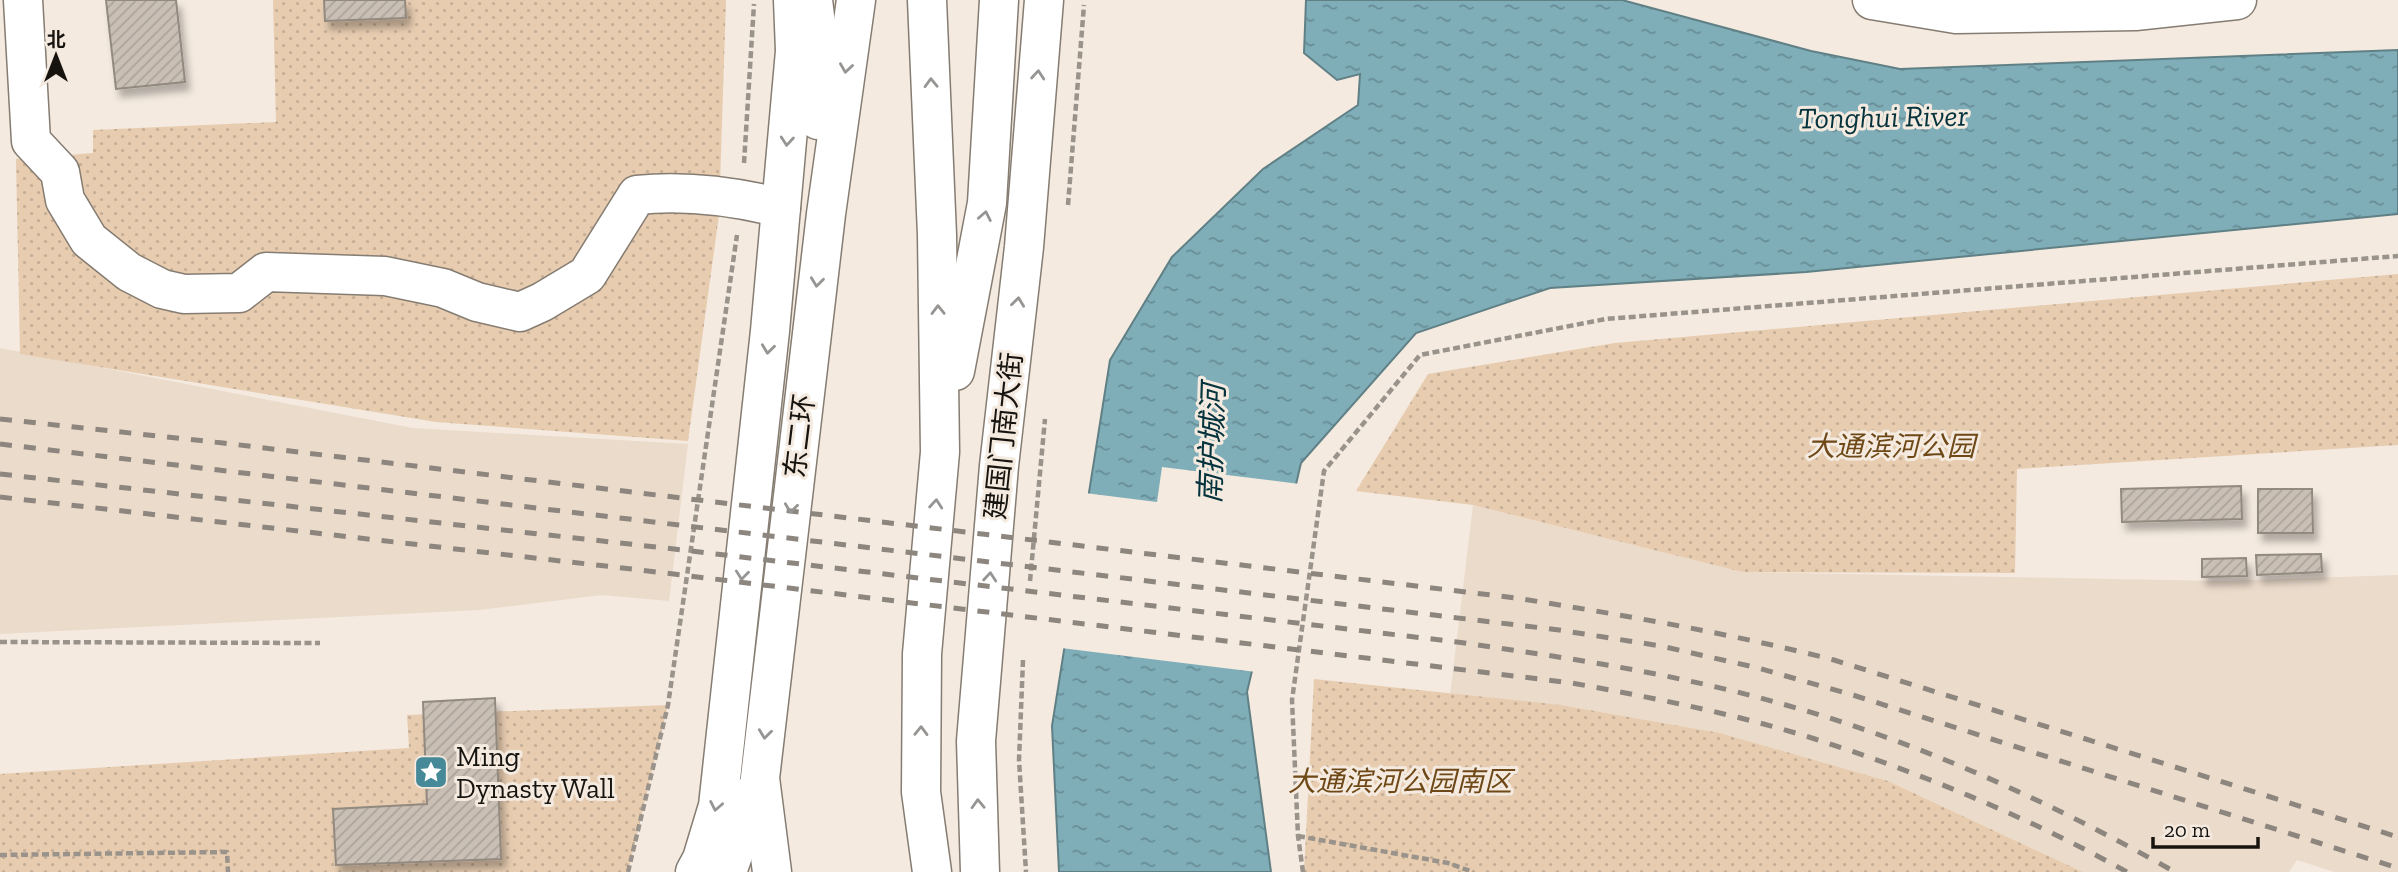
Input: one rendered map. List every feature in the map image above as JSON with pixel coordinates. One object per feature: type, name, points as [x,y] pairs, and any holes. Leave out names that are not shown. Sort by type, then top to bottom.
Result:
[{"type":"main road","points":[[23,0],[31,141],[60,172],[65,200],[89,240],[129,272],[162,289],[184,294],[239,293],[266,272],[385,276],[443,288],[477,302],[520,312],[587,275],[637,195],[672,191],[741,198],[781,208]]},
{"type":"main road","points":[[695,872],[718,806],[781,208],[795,51],[793,0]]},
{"type":"main road","points":[[813,0],[819,49],[818,111],[826,214]]},
{"type":"main road","name":"东二环","points":[[772,872],[760,778],[826,214],[856,0]]},
{"type":"main road","points":[[928,0],[937,235],[940,452]]},
{"type":"main road","points":[[932,872],[920,792],[922,654],[940,452],[987,203],[999,0]]},
{"type":"main road","name":"建国门南大街","points":[[980,872],[976,741],[999,466],[1024,247],[1044,0]]},
{"type":"main road","points":[[1872,0],[1956,14],[2135,11],[2238,0]]},
{"type":"main road","points":[[727,872],[760,778]]},
{"type":"path","points":[[628,872],[668,705],[741,198],[754,0]]},
{"type":"path","points":[[1067,210],[1084,0]]},
{"type":"path","points":[[1303,872],[1298,836],[1292,700],[1324,471],[1420,355],[1606,319],[2398,256]]},
{"type":"path","points":[[1029,587],[1045,414]]},
{"type":"path","points":[[0,642],[320,643]]},
{"type":"path","points":[[1023,653],[1019,760],[1027,872]]},
{"type":"path","points":[[1298,836],[1448,863],[1473,872]]},
{"type":"path","points":[[0,855],[227,852],[228,872]]},
{"type":"shaded area","points":[[0,348],[413,428],[688,444],[669,601],[602,595],[479,610],[0,634]]},
{"type":"shaded area","points":[[1473,505],[1742,572],[2221,581],[2398,575],[2398,872],[2334,872],[2297,860],[2289,872],[2083,872],[1888,781],[1720,733],[1561,705],[1450,696]]},
{"type":"green space","points":[[273,0],[726,0],[719,215],[688,441],[436,422],[20,354],[16,159],[93,153],[93,130],[276,122]]},
{"type":"green space","name":"大通滨河公园","points":[[2398,274],[2398,445],[2017,469],[2015,573],[1742,572],[1473,505],[1356,491],[1428,374],[1615,343]]},
{"type":"green space","name":"大通滨河公园南区","points":[[1314,679],[1561,705],[1720,733],[1888,781],[2083,872],[1304,872]]},
{"type":"green space","points":[[668,705],[628,872],[0,872],[0,774],[409,748],[407,715]]},
{"type":"water","points":[[1306,0],[1622,0],[1811,51],[1900,69],[2398,50],[2398,214],[1806,272],[1550,288],[1416,333],[1301,463],[1247,692],[1271,872],[1059,872],[1052,726],[1110,360],[1172,257],[1263,169],[1358,105],[1360,74],[1337,80],[1304,53]]},
{"type":"pier","points":[[1162,467],[1300,484],[1256,672],[1061,648],[1085,493],[1157,502]]},
{"type":"building","points":[[106,0],[176,0],[185,82],[116,89]]},
{"type":"building","points":[[324,0],[405,0],[406,18],[325,21]]},
{"type":"building","points":[[2241,486],[2242,519],[2122,522],[2121,489]]},
{"type":"building","points":[[2258,489],[2312,489],[2313,533],[2258,533]]},
{"type":"building","points":[[2321,554],[2322,572],[2257,575],[2256,555]]},
{"type":"building","points":[[2246,558],[2247,576],[2202,577],[2202,559]]},
{"type":"building","points":[[495,698],[501,859],[336,865],[333,809],[427,804],[423,702]]},
{"type":"railway","points":[[0,419],[223,443],[1516,598],[1636,618],[1755,641],[1834,660],[2398,837]]},
{"type":"railway","points":[[0,444],[1559,630],[1661,646],[1758,668],[1856,696],[2398,868]]},
{"type":"railway","points":[[0,474],[674,549],[1457,642],[1617,667],[1696,682],[1775,702],[1879,735],[2030,797],[2175,872]]},
{"type":"railway","points":[[0,497],[640,570],[1572,683],[1725,714],[1855,752],[2014,815],[2127,872]]},
{"type":"place","name":"Ming Dynasty Wall","points":[[431,772]]},
{"type":"water label","name":"Tonghui River","points":[[1883,117]]},
{"type":"water label","name":"南护城河","points":[[1212,444]]}]
